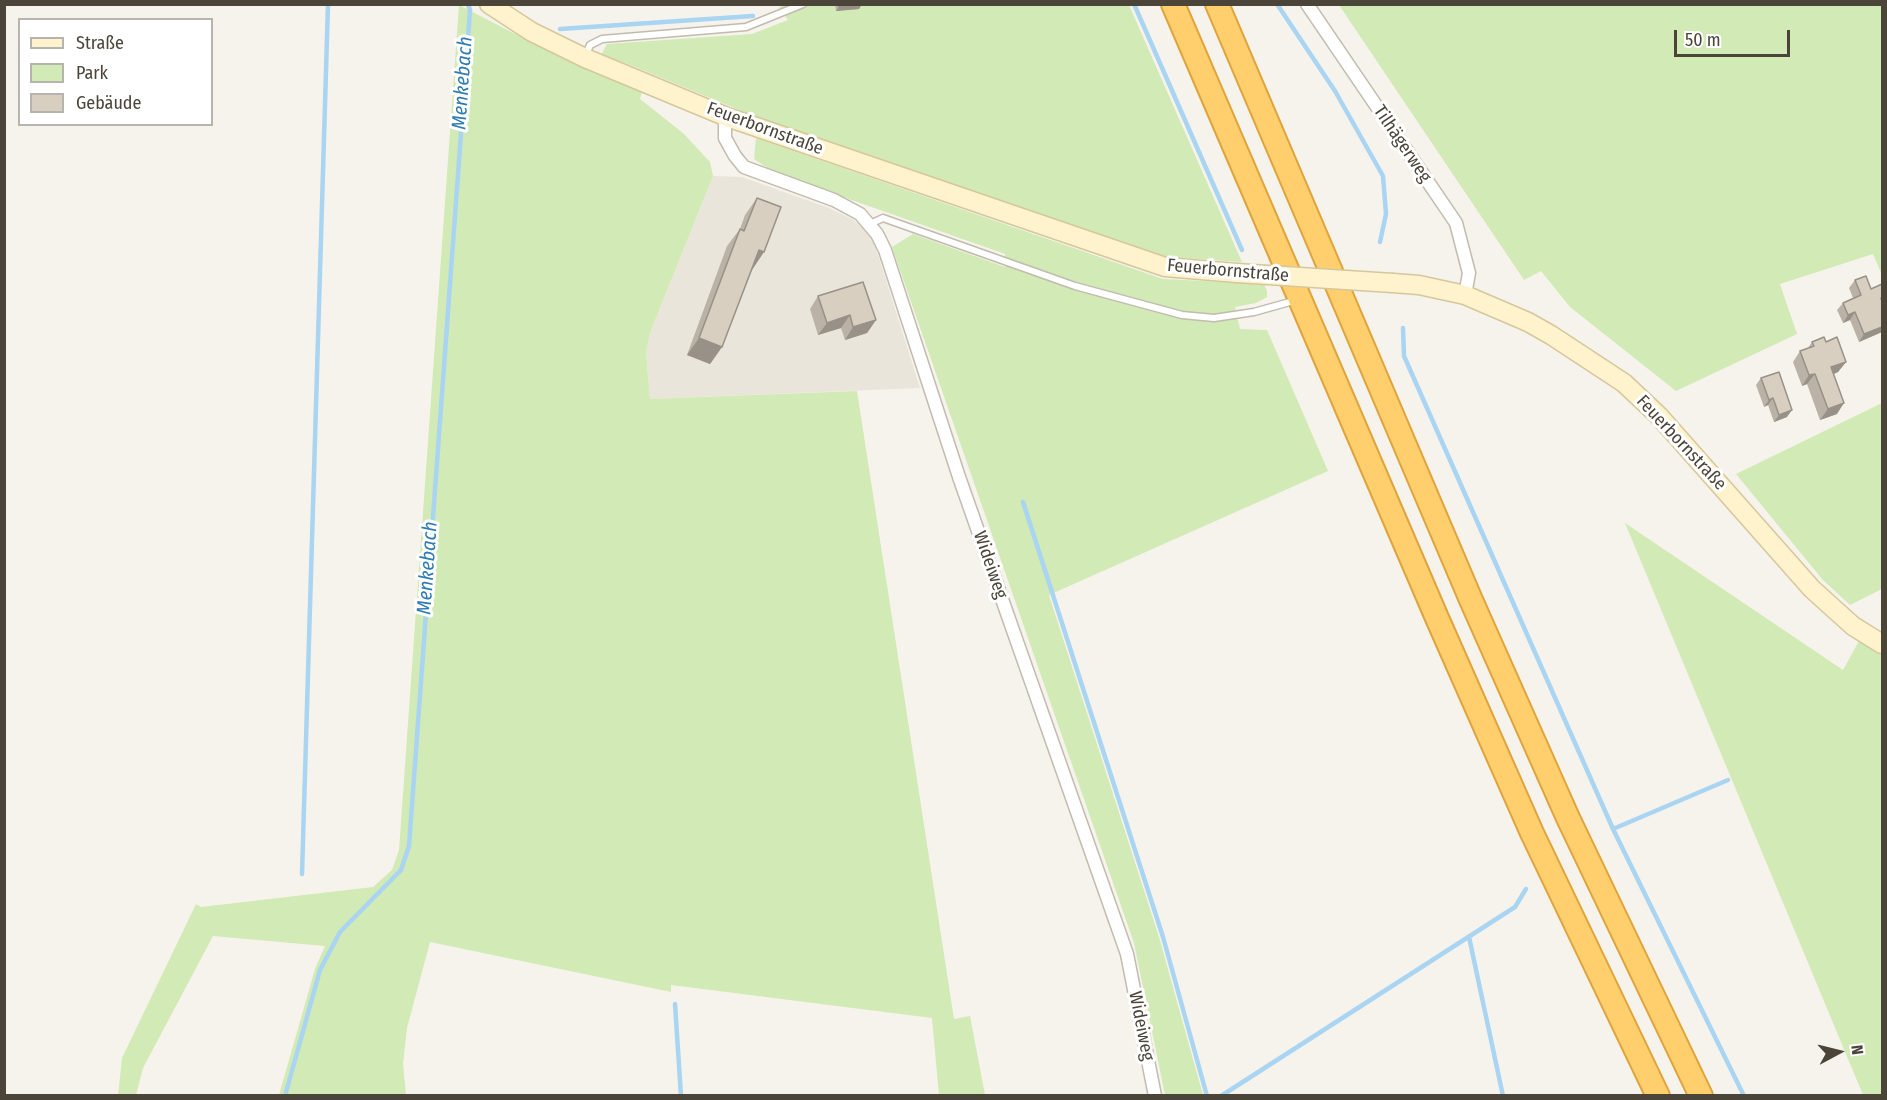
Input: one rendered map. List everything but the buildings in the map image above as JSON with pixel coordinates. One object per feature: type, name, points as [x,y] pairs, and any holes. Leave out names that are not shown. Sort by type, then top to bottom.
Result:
[{"type":"highway","points":[[1173,4],[1299,300],[1532,833],[1658,1095]]},
{"type":"highway","points":[[1217,4],[1481,622],[1568,818],[1701,1095]]},
{"type":"street","name":"Feuerbornstraße","points":[[489,4],[532,32],[585,58],[727,117],[1165,267],[1419,285],[1465,295],[1528,322],[1624,383],[1659,416],[1812,589],[1853,626],[1882,644]]},
{"type":"street","name":"Tilhägerweg","points":[[1307,4],[1456,223],[1469,273],[1465,295]]},
{"type":"street","name":"Wideiweg","points":[[727,117],[725,138],[735,156],[744,166],[834,200],[860,214],[870,224],[885,250],[959,477],[1127,954],[1155,1095]]},
{"type":"lane","points":[[585,58],[590,45],[602,39],[746,27],[803,4]]},
{"type":"lane","points":[[870,224],[883,218],[1075,286],[1182,315],[1214,318],[1254,312],[1299,300]]},
{"type":"shaded area","points":[[713,176],[742,177],[829,208],[852,219],[862,227],[874,242],[920,388],[650,399],[646,352],[650,333]]},
{"type":"green space","points":[[459,5],[558,56],[642,92],[640,99],[683,133],[710,162],[713,176],[650,333],[646,352],[650,399],[857,391],[954,1019],[970,1016],[985,1095],[939,1095],[932,1018],[671,985],[671,992],[430,942],[407,1028],[403,1064],[406,1095],[279,1095],[315,969],[325,946],[213,936],[143,1068],[136,1095],[118,1096],[122,1058],[196,904],[201,907],[373,887],[392,870],[399,850]]},
{"type":"green space","points":[[782,5],[1129,5],[1242,262],[1167,257],[761,119],[601,55],[607,44],[752,34],[788,20],[779,8]]},
{"type":"green space","points":[[1339,5],[1882,5],[1882,275],[1873,254],[1780,284],[1797,334],[1676,391],[1570,307],[1541,271],[1524,280]]},
{"type":"green space","points":[[756,138],[1163,279],[1264,284],[1267,297],[1256,303],[1235,307],[1240,329],[1267,330],[1328,471],[1049,595],[1159,937],[1203,1095],[1165,1095],[1134,943],[892,247],[913,234],[1005,267],[1005,254],[775,173],[754,159]]},
{"type":"green space","points":[[1882,403],[1882,589],[1850,605],[1822,579],[1736,474]]},
{"type":"green space","points":[[1625,523],[1843,670],[1859,641],[1882,656],[1882,1095],[1863,1095]]},
{"type":"waterway","points":[[302,874],[328,4]]},
{"type":"waterway","name":"Menkebach","points":[[285,1096],[320,970],[340,932],[401,870],[409,846],[470,10],[468,4]]},
{"type":"waterway","points":[[1134,4],[1242,250]]},
{"type":"waterway","points":[[1277,4],[1335,91],[1383,176],[1386,214],[1380,242]]},
{"type":"waterway","points":[[560,29],[753,16]]},
{"type":"waterway","points":[[1403,328],[1404,356],[1613,829],[1744,1096]]},
{"type":"waterway","points":[[1023,502],[1163,937],[1207,1096]]},
{"type":"waterway","points":[[1613,829],[1728,780]]},
{"type":"waterway","points":[[1221,1096],[1515,907],[1526,889]]},
{"type":"waterway","points":[[1469,937],[1503,1096]]},
{"type":"waterway","points":[[675,1004],[681,1096]]}]
